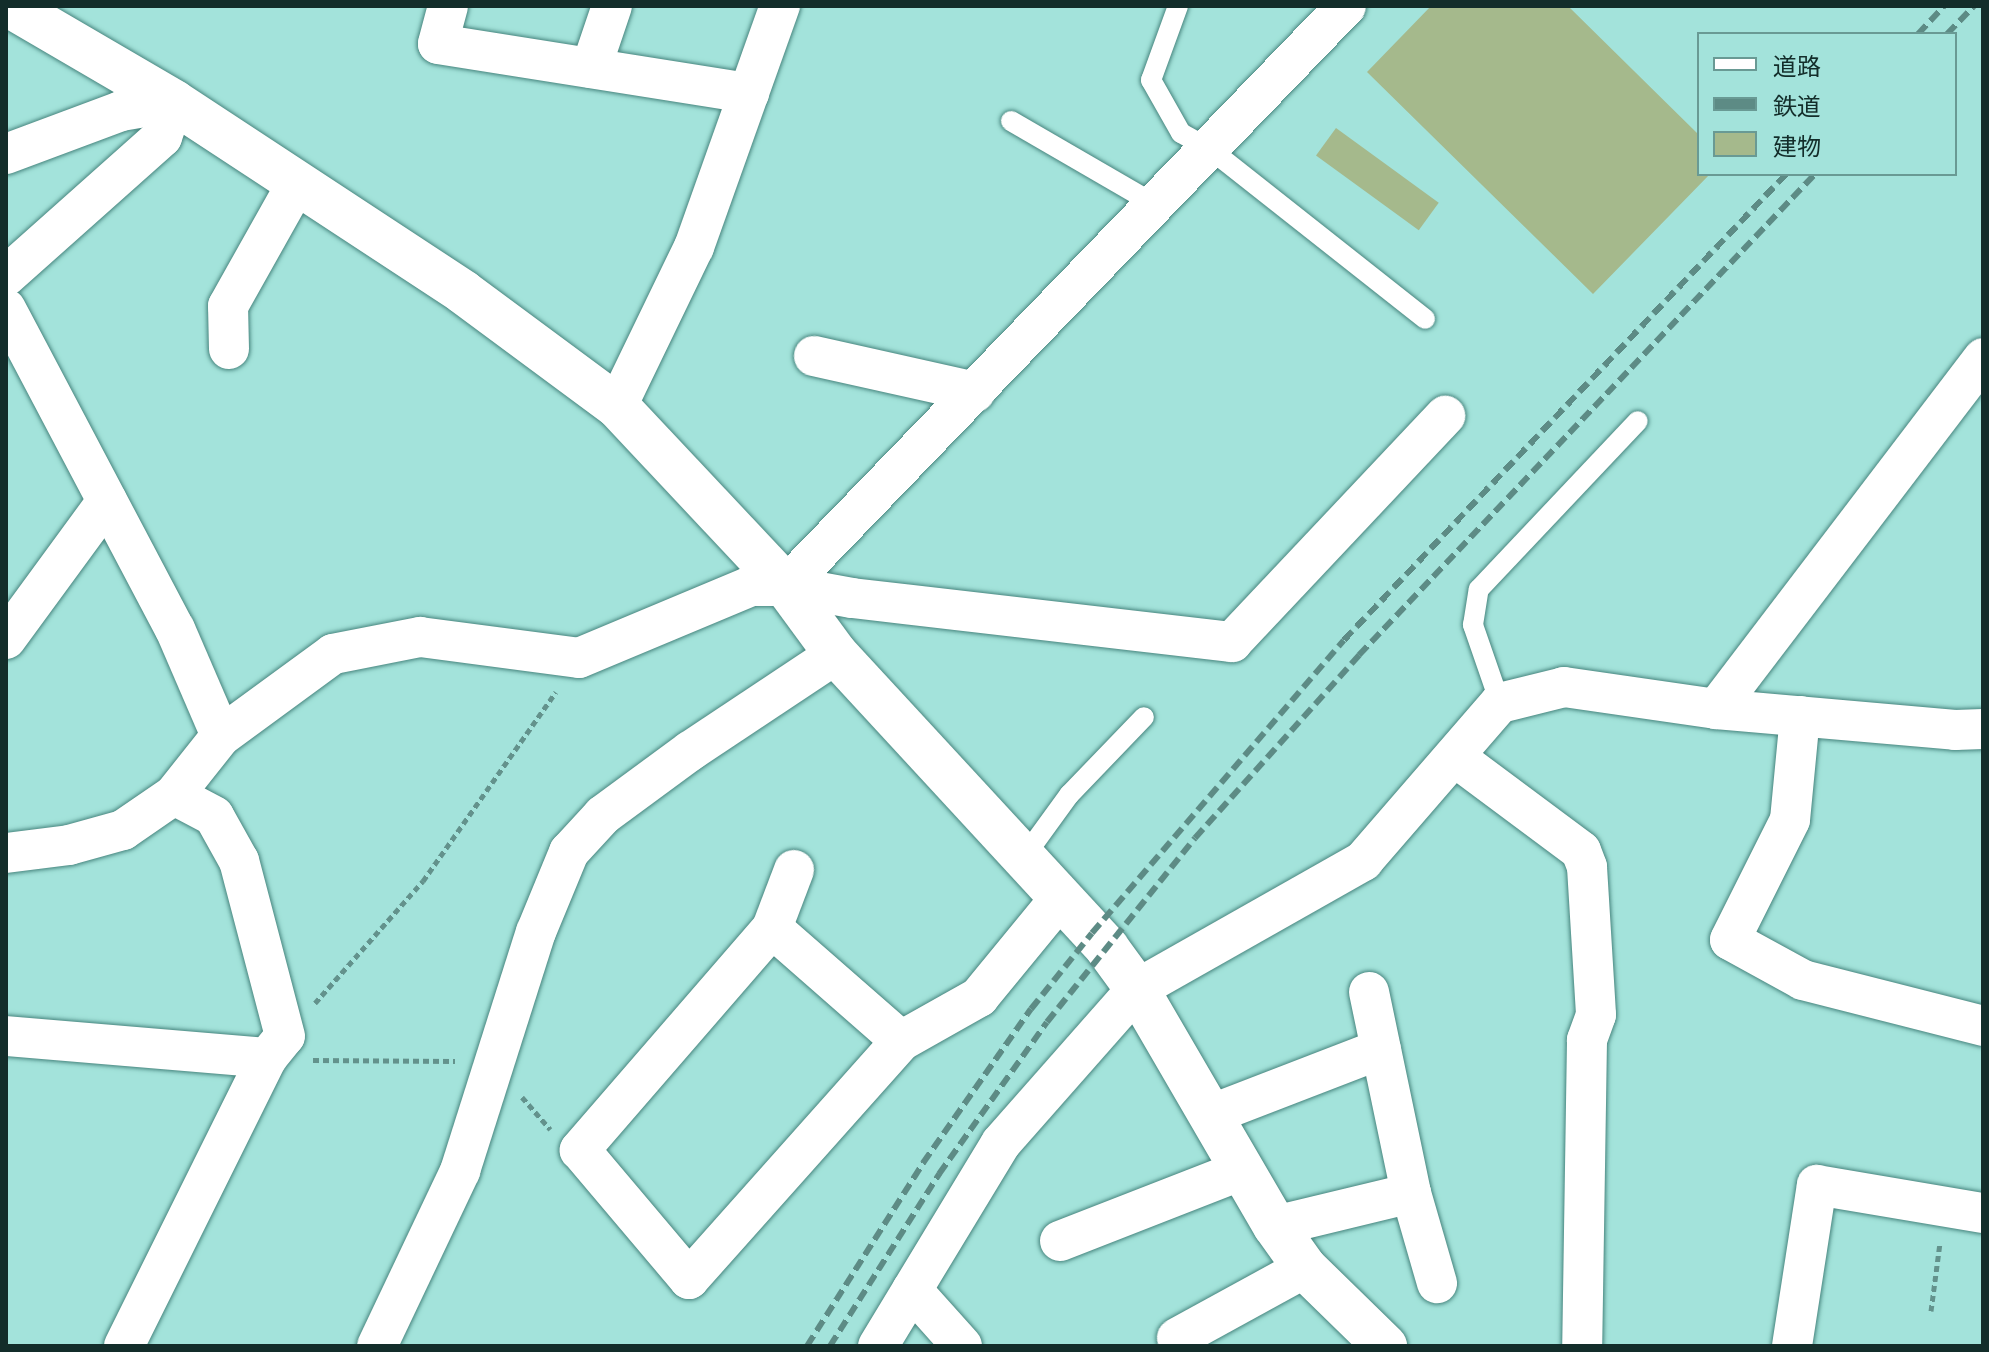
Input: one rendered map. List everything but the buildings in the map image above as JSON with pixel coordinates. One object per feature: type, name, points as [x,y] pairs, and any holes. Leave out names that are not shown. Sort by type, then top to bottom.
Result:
[{"type":"street","points":[[10,6],[174,102],[463,292],[617,406],[786,586],[836,654],[1061,897],[1137,989],[1275,1226],[1305,1268],[1377,1344]]},
{"type":"street","points":[[448,6],[438,44],[749,93]]},
{"type":"street","points":[[591,68],[612,6]]},
{"type":"street","points":[[617,406],[694,247],[780,6]]},
{"type":"street","points":[[786,586],[1346,6]]},
{"type":"street","points":[[6,154],[121,111],[174,102]]},
{"type":"street","points":[[6,276],[162,137],[174,102]]},
{"type":"street","points":[[229,349],[228,306],[297,183]]},
{"type":"street","points":[[6,309],[175,629],[221,736]]},
{"type":"street","points":[[814,356],[975,392]]},
{"type":"street","points":[[1716,709],[1983,358]]},
{"type":"street","points":[[6,853],[69,845],[123,830],[174,795],[221,736],[333,654],[420,637],[579,658],[751,586],[786,586],[852,598],[1232,642],[1445,416]]},
{"type":"street","points":[[6,639],[107,501]]},
{"type":"street","points":[[377,1346],[460,1171],[536,932],[569,852],[603,815],[690,751],[836,654]]},
{"type":"street","points":[[878,1346],[1001,1143],[1137,989],[1363,861],[1500,703],[1564,687],[1716,709],[1983,729]]},
{"type":"street","points":[[1800,716],[1790,820],[1730,940],[1803,980],[1983,1026]]},
{"type":"street","points":[[1455,757],[1581,851],[1587,867],[1596,1015],[1587,1040],[1582,1346]]},
{"type":"street","points":[[124,1346],[276,1047],[239,861],[214,816],[174,795]]},
{"type":"street","points":[[794,870],[772,928],[580,1150],[689,1279],[901,1041],[979,997],[1061,897]]},
{"type":"street","points":[[772,928],[901,1041]]},
{"type":"street","points":[[1369,992],[1411,1193],[1437,1283]]},
{"type":"street","points":[[6,1036],[276,1047]]},
{"type":"street","points":[[1210,1115],[1381,1049]]},
{"type":"street","points":[[1060,1241],[1242,1170]]},
{"type":"street","points":[[1792,1346],[1817,1185],[1964,1210]]},
{"type":"street","points":[[1275,1226],[1411,1193]]},
{"type":"street","points":[[1177,1338],[1305,1268]]},
{"type":"street","points":[[912,1290],[962,1346]]},
{"type":"lane","points":[[1178,6],[1151,80],[1181,133],[1210,149],[1425,319]]},
{"type":"lane","points":[[1011,121],[1156,205]]},
{"type":"lane","points":[[1500,703],[1473,625],[1479,589],[1638,421]]},
{"type":"lane","points":[[1024,857],[1069,795],[1144,717]]},
{"type":"path","points":[[276,1047],[423,881],[579,658]]},
{"type":"path","points":[[276,1047],[494,1065],[560,1140],[580,1150]]},
{"type":"path","points":[[1931,1311],[1964,1210]]},
{"type":"railway","points":[[1920,32],[1944,6]]},
{"type":"railway","points":[[1949,32],[1974,6]]},
{"type":"railway","points":[[807,1346],[923,1163],[1031,1009],[1092,933],[1344,640],[1784,176]]},
{"type":"railway","points":[[830,1346],[939,1174],[1047,1022],[1195,838],[1359,655],[1813,176]]}]
